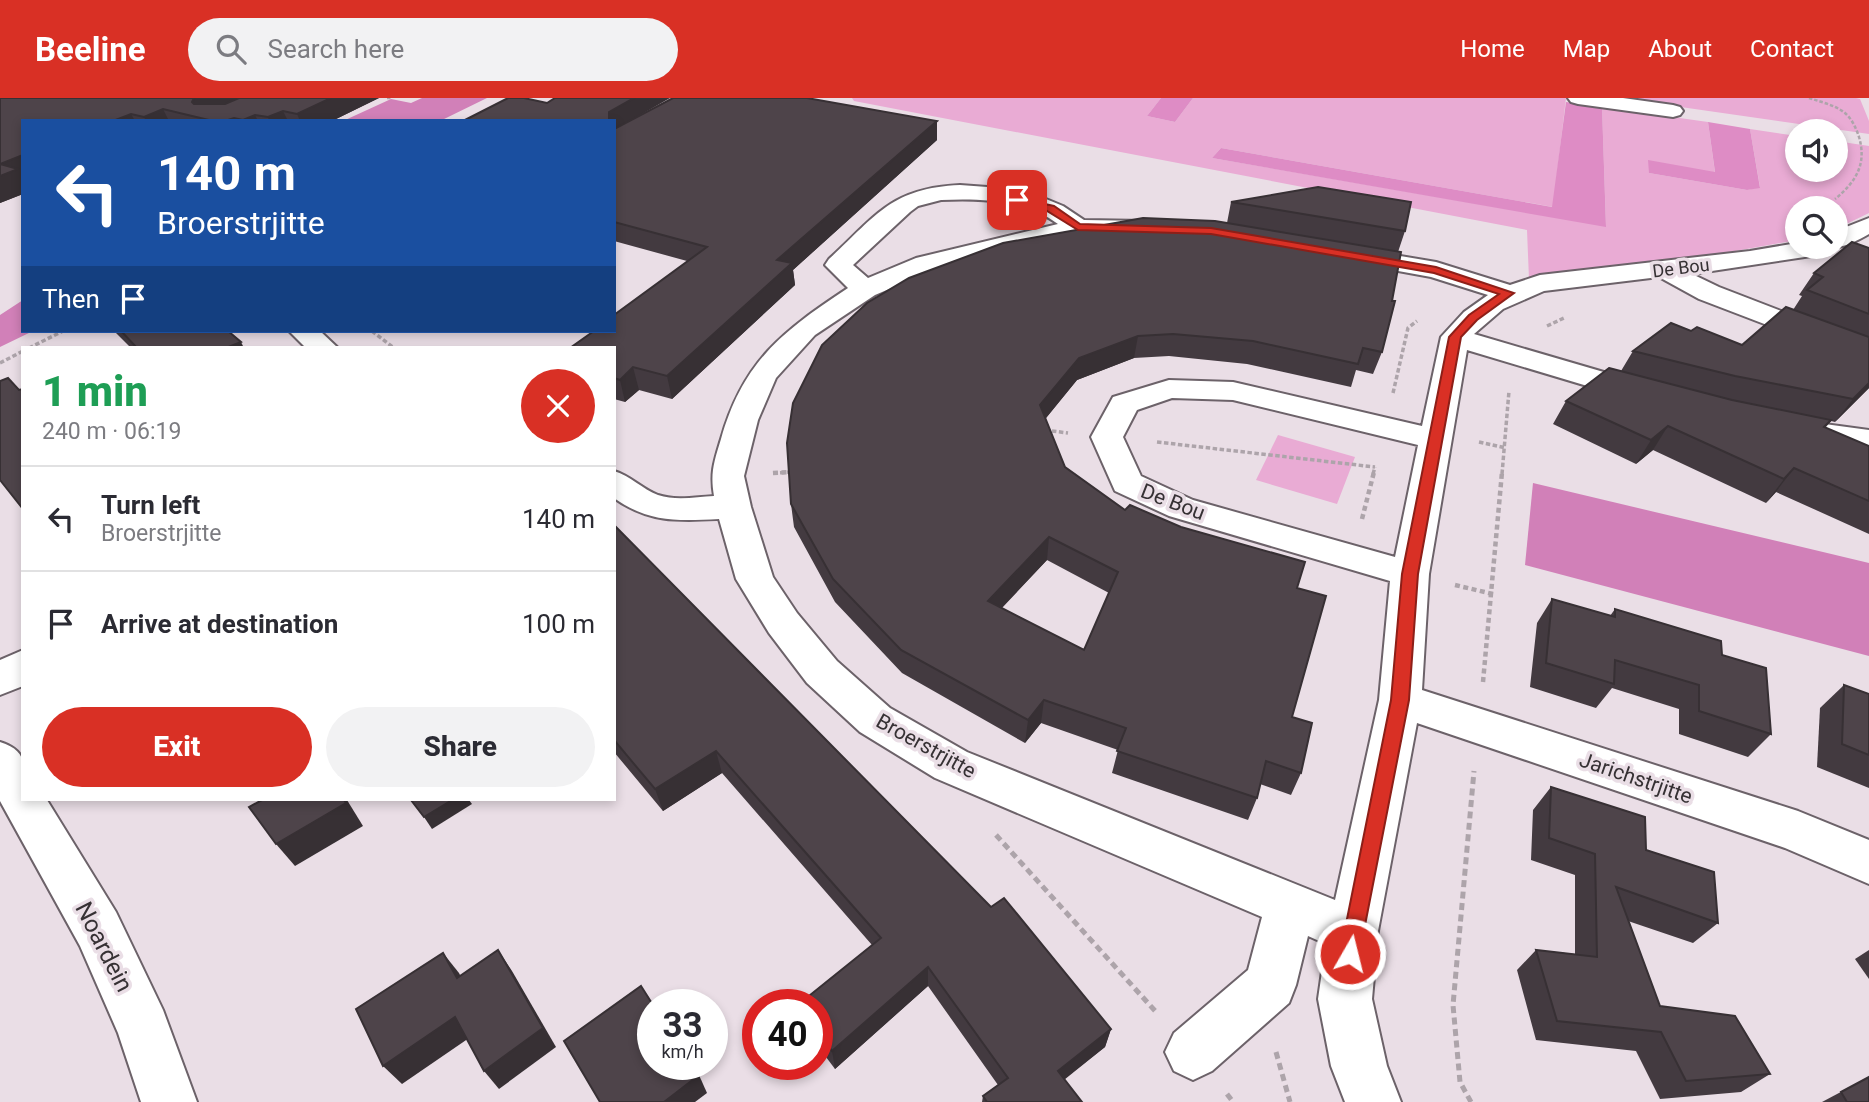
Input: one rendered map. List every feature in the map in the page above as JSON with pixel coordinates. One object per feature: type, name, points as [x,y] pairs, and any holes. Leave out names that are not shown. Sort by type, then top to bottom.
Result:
[{"type":"street","points":[[1578,98],[1673,111]]},
{"type":"street","points":[[865,289],[838,265],[909,202],[930,194],[962,191],[1017,200],[1050,208],[1078,227]]},
{"type":"street","points":[[1848,235],[1869,225]]},
{"type":"street","points":[[616,483],[646,504],[676,510],[730,492],[742,420],[762,375],[805,329],[865,289],[926,264],[1078,227],[1173,229]]},
{"type":"street","points":[[1317,249],[1436,270],[1508,293]]},
{"type":"street","name":"De Bou","points":[[1455,337],[1473,317],[1508,293],[1540,283],[1665,270],[1785,253]]},
{"type":"street","points":[[1665,270],[1709,293],[1869,355]]},
{"type":"street","points":[[305,333],[321,346]]},
{"type":"street","points":[[1373,1102],[1359,1066],[1345,999],[1353,931],[1400,700],[1410,574],[1455,337],[1667,400]]},
{"type":"street","points":[[1107,437],[1124,404],[1169,389],[1233,391],[1436,439]]},
{"type":"street","points":[[1761,423],[1801,432],[1869,440]]},
{"type":"street","name":"De Bou","points":[[1107,437],[1127,483],[1181,508],[1410,574]]},
{"type":"street","name":"Broerstrjitte","points":[[730,492],[755,579],[783,623],[822,672],[875,720],[951,765],[1353,931]]},
{"type":"street","points":[[0,679],[21,667]]},
{"type":"street","name":"Jarichstrjitte","points":[[1400,700],[1798,832],[1869,862]]},
{"type":"street","name":"Noardein","points":[[0,760],[21,796]]},
{"type":"street","name":"Noardein","points":[[24,801],[98,929],[144,1029],[169,1102]]},
{"type":"street","points":[[1193,1052],[1269,985],[1290,905]]},
{"type":"path","points":[[387,98],[392,98]]},
{"type":"path","points":[[1809,98],[1847,115],[1856,128],[1863,148],[1862,167],[1852,186],[1839,196]]},
{"type":"path","points":[[1471,1102],[1460,1082],[1454,1005],[1478,725],[1494,581],[1512,354],[1542,328],[1566,317]]},
{"type":"path","points":[[33,346],[59,333]]},
{"type":"path","points":[[375,333],[391,346]]},
{"type":"path","points":[[0,363],[21,352]]},
{"type":"path","points":[[1038,429],[1375,467]]},
{"type":"path","points":[[730,492],[795,472]]},
{"type":"path","points":[[993,832],[1193,1052],[1233,1102]]},
{"type":"shaded area","points":[[422,98],[487,98],[444,119],[347,119],[391,99],[411,103]]},
{"type":"shaded area","points":[[852,98],[1161,98],[1147,116],[1175,122],[1193,98],[1566,98],[1553,207],[1221,148],[1212,158],[1606,226],[1602,107],[1708,122],[1715,173],[1649,161],[1649,173],[1747,190],[1760,187],[1750,129],[1785,134],[1785,182],[1848,182],[1848,143],[1869,146],[1869,213],[1848,223],[1848,196],[1785,196],[1785,242],[1529,279],[1527,230],[854,101]]},
{"type":"shaded area","points":[[1161,98],[1193,98],[1175,122],[1147,116]]},
{"type":"shaded area","points":[[1618,98],[1856,98],[1860,99],[1869,121],[1869,134],[1848,131],[1848,119],[1785,119],[1785,122]]},
{"type":"shaded area","points":[[1566,102],[1602,107],[1606,227],[1212,158],[1221,148],[1552,207]]},
{"type":"shaded area","points":[[1708,122],[1750,129],[1760,188],[1747,190],[1649,173],[1648,160],[1715,172]]},
{"type":"shaded area","points":[[21,301],[21,333],[29,333],[0,347],[0,315]]},
{"type":"shaded area","points":[[1278,435],[1355,457],[1337,504],[1256,480]]},
{"type":"shaded area","points":[[1533,483],[1869,563],[1869,656],[1525,565]]},
{"type":"building","points":[[0,98],[194,98],[194,104],[225,104],[239,98],[331,98],[297,114],[283,111],[268,117],[255,115],[245,119],[205,119],[163,109],[144,117],[131,114],[118,119],[21,119],[21,156],[0,164]]},
{"type":"building","points":[[508,98],[547,103],[555,98],[634,98],[609,112],[609,119],[467,119]]},
{"type":"building","points":[[673,98],[807,98],[937,121],[777,260],[792,263],[667,376],[633,367],[620,380],[616,379],[616,346],[573,346],[591,333],[616,333],[616,314],[707,247],[616,223],[616,128]]},
{"type":"building","points":[[0,164],[18,169],[0,176]]},
{"type":"building","points":[[1318,187],[1411,202],[1405,231],[1231,202]]},
{"type":"building","points":[[1143,218],[1215,221],[1401,252],[1392,301],[1395,301],[1382,352],[1363,348],[1358,364],[1253,341],[1173,334],[1138,336],[1079,358],[1040,405],[1065,467],[1125,510],[1130,505],[1181,527],[1305,562],[1297,588],[1326,596],[1292,717],[1312,723],[1301,773],[1266,761],[1257,798],[1117,751],[1126,728],[1044,700],[1028,720],[901,650],[833,579],[791,504],[787,443],[793,403],[822,345],[867,303],[909,278],[1003,243]],"holes":[[[1049,537],[1118,572],[1084,650],[988,601]]]},
{"type":"building","points":[[1852,242],[1869,248],[1869,314],[1807,290],[1823,277],[1814,273],[1831,259],[1848,259],[1848,245]]},
{"type":"building","points":[[1786,307],[1869,337],[1869,383],[1853,399],[1735,376],[1633,351],[1671,323],[1691,331],[1697,327],[1742,345]]},
{"type":"building","points":[[123,333],[230,333],[241,342],[231,346],[135,346]]},
{"type":"building","points":[[1609,368],[1732,400],[1831,420],[1824,427],[1869,446],[1869,501],[1794,468],[1784,479],[1668,426],[1651,440],[1566,401]]},
{"type":"building","points":[[8,378],[21,390],[21,506],[0,480],[0,381]]},
{"type":"building","points":[[616,527],[991,907],[1004,898],[1111,1029],[1058,1071],[1082,1102],[987,1102],[983,1096],[1008,1078],[928,967],[833,1050],[833,989],[818,989],[881,938],[716,751],[655,789],[616,742]]},
{"type":"building","points":[[1552,599],[1615,617],[1615,609],[1721,641],[1722,655],[1766,668],[1771,734],[1699,711],[1699,685],[1615,660],[1614,684],[1546,663]]},
{"type":"building","points":[[1844,685],[1869,694],[1869,755],[1842,744]]},
{"type":"building","points":[[1551,787],[1645,817],[1646,850],[1714,872],[1718,923],[1616,887],[1660,1006],[1735,1016],[1770,1074],[1686,1081],[1661,1032],[1557,1021],[1536,950],[1597,957],[1595,854],[1549,838]]},
{"type":"building","points":[[260,801],[346,803],[276,844],[249,807]]},
{"type":"building","points":[[412,801],[450,801],[424,817]]},
{"type":"building","points":[[498,950],[543,1028],[484,1071],[455,1017],[383,1066],[356,1009],[443,953],[457,978]]},
{"type":"building","points":[[641,986],[643,989],[637,989],[637,1080],[693,1080],[664,1102],[600,1102],[564,1041]]},
{"type":"building","points":[[1869,1077],[1869,1102],[1847,1102],[1841,1092]]},
{"type":"route","points":[[1017,200],[1050,208],[1078,227],[1211,231],[1436,270],[1508,293],[1473,317],[1455,337],[1410,574],[1400,700],[1350,954]]}]
